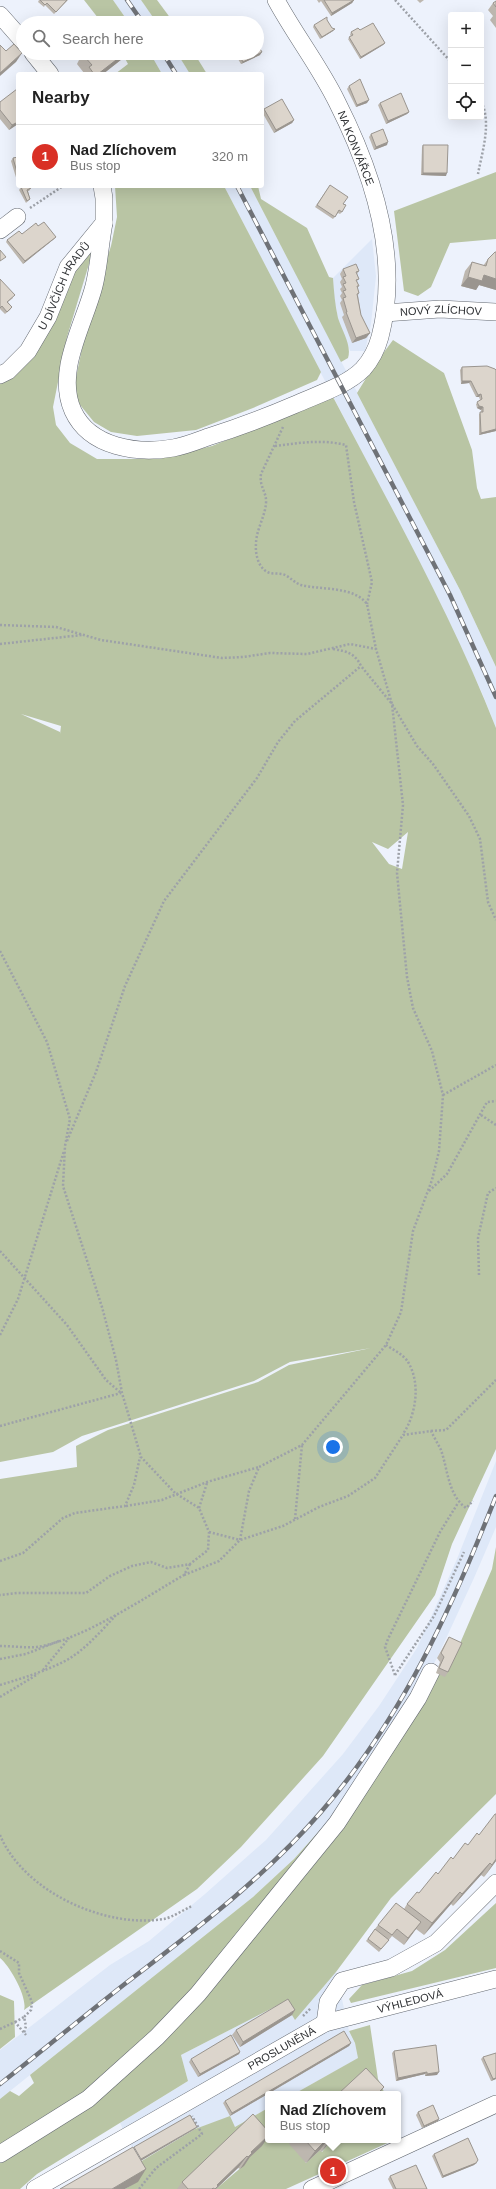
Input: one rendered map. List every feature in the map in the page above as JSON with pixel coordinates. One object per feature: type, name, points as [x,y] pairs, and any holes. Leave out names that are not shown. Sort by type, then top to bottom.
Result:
[{"type":"street","name":"NA KONVÁŘCE","points":[[104,223],[94,286],[72,355],[68,382],[72,408],[78,419],[97,437],[117,446],[143,449],[174,448],[242,426],[325,391],[354,376],[364,368],[376,348],[385,313],[386,268],[382,223],[369,175],[337,101],[276,0]]},
{"type":"street","points":[[0,15],[16,33]]},
{"type":"street","points":[[39,60],[48,72]]},
{"type":"street","points":[[102,188],[104,223]]},
{"type":"street","points":[[0,230],[17,217]]},
{"type":"street","name":"U DÍVČÍCH HRADŮ","points":[[0,375],[8,371],[28,351],[48,317],[68,267],[104,223]]},
{"type":"street","name":"NOVÝ ZLÍCHOV","points":[[385,313],[440,309],[496,312]]},
{"type":"street","points":[[0,2154],[88,2099],[158,2037],[198,1994],[337,1823],[418,1698],[431,1672]]},
{"type":"street","name":"PROSLUNĚNÁ","points":[[35,2189],[325,2023],[328,2002],[342,1981],[391,1968],[436,1943],[496,1883]]},
{"type":"street","name":"VÝHLEDOVÁ","points":[[325,2023],[496,1979]]},
{"type":"street","points":[[312,2189],[496,2104]]},
{"type":"path","points":[[395,0],[448,59]]},
{"type":"path","points":[[478,174],[485,134],[484,106]]},
{"type":"path","points":[[17,217],[60,188]]},
{"type":"path","points":[[285,423],[260,481],[267,497],[266,505],[258,525],[256,544],[259,562],[268,572],[284,575],[299,584],[345,592],[363,599],[367,604]]},
{"type":"path","points":[[0,1561],[23,1553],[62,1518],[76,1513],[162,1500],[175,1493],[207,1482],[258,1468],[302,1445],[386,1345],[401,1312],[413,1231],[428,1192],[439,1151],[443,1095],[432,1051],[413,1008],[407,977],[397,873],[403,805],[392,704],[376,649],[367,604],[372,582],[354,502],[346,445],[330,441],[314,441],[274,446]]},
{"type":"path","points":[[0,625],[56,627],[101,640],[222,658],[270,653],[307,654],[350,644],[376,649]]},
{"type":"path","points":[[0,644],[82,635]]},
{"type":"path","points":[[332,648],[349,652],[358,659],[361,666],[392,704],[417,746],[433,764],[470,816],[480,839],[488,902],[496,920]]},
{"type":"path","points":[[0,1336],[18,1299],[65,1146],[96,1072],[125,986],[164,901],[257,778],[278,742],[295,721],[361,666]]},
{"type":"path","points":[[0,951],[47,1042],[70,1119],[65,1146],[63,1186],[102,1307],[116,1360],[122,1393],[141,1457],[175,1493],[199,1508],[209,1532],[208,1550],[190,1564],[184,1575]]},
{"type":"path","points":[[443,1095],[496,1065]]},
{"type":"path","points":[[428,1192],[447,1174],[487,1102],[496,1100]]},
{"type":"path","points":[[481,1115],[496,1125]]},
{"type":"path","points":[[479,1275],[478,1238],[488,1193],[496,1188]]},
{"type":"path","points":[[0,1251],[67,1325],[106,1380],[122,1393]]},
{"type":"path","points":[[0,1659],[26,1654],[69,1637],[119,1612],[184,1575],[219,1561],[240,1540],[283,1526],[295,1519],[348,1496],[375,1478],[411,1422],[416,1401],[413,1378],[408,1362],[386,1345]]},
{"type":"path","points":[[403,1435],[446,1430],[496,1380]]},
{"type":"path","points":[[0,1426],[122,1393]]},
{"type":"path","points":[[431,1431],[441,1450],[445,1470],[458,1503],[466,1508],[473,1501]]},
{"type":"path","points":[[295,1519],[302,1445]]},
{"type":"path","points":[[125,1506],[134,1485],[141,1457]]},
{"type":"path","points":[[240,1540],[249,1491],[258,1468]]},
{"type":"path","points":[[199,1508],[207,1482]]},
{"type":"path","points":[[458,1503],[440,1532],[385,1647],[395,1675],[434,1616],[464,1552]]},
{"type":"path","points":[[209,1532],[240,1540]]},
{"type":"path","points":[[0,1595],[17,1593],[86,1593],[110,1576],[132,1566],[151,1562],[167,1568],[190,1564]]},
{"type":"path","points":[[0,1697],[42,1672],[68,1659],[91,1640],[119,1612]]},
{"type":"path","points":[[0,1646],[37,1647],[69,1637]]},
{"type":"path","points":[[0,1685],[42,1672],[69,1637]]},
{"type":"path","points":[[0,1835],[6,1850],[19,1866],[65,1900],[94,1914],[133,1921],[166,1918],[192,1906]]},
{"type":"path","points":[[0,1951],[19,1963],[19,1973],[32,2002],[31,2010],[24,2017],[0,2029]]},
{"type":"path","points":[[15,2022],[25,2034],[26,2026],[24,2017]]},
{"type":"path","points":[[140,2189],[156,2168],[202,2134],[190,2112]]},
{"type":"shaded area","points":[[113,0],[141,0],[152,16],[124,16]]},
{"type":"shaded area","points":[[154,60],[181,60],[189,72],[161,72]]},
{"type":"shaded area","points":[[225,188],[251,188],[460,590],[496,667],[496,728],[482,693],[439,601]]},
{"type":"shaded area","points":[[372,239],[376,276],[371,324],[365,351],[350,351],[338,319],[334,298],[333,278]]},
{"type":"shaded area","points":[[496,1461],[496,1527],[437,1658],[400,1723],[329,1820],[294,1859],[253,1897],[0,2099],[0,2050],[110,1965],[149,1941],[205,1894],[266,1840],[343,1754],[379,1706],[417,1648],[457,1559]]},
{"type":"shaded area","points":[[336,1972],[349,2031],[355,2043],[359,2058],[299,2091],[265,2091],[265,2110],[235,2127],[230,2117],[195,2129],[139,2162],[120,2123],[188,2081],[181,2055],[284,2002],[295,2019]]},
{"type":"green space","points":[[84,0],[113,0],[124,16],[97,16]]},
{"type":"green space","points":[[141,0],[157,0],[169,16],[152,16]]},
{"type":"green space","points":[[126,60],[154,60],[161,72],[118,72],[128,64]]},
{"type":"green space","points":[[181,60],[198,60],[206,72],[189,72]]},
{"type":"green space","points":[[496,172],[496,239],[450,243],[431,287],[418,296],[404,291],[394,211]]},
{"type":"green space","points":[[115,188],[225,188],[321,372],[317,380],[253,408],[196,430],[137,436],[111,432],[94,422],[76,400],[74,387],[90,310],[111,246],[117,217]]},
{"type":"green space","points":[[251,188],[258,188],[261,199],[307,228],[329,277],[333,278],[338,318],[349,348],[348,358],[341,362]]},
{"type":"green space","points":[[95,244],[67,337],[53,407],[56,425],[70,443],[97,459],[159,459],[212,446],[333,397],[440,601],[460,643],[496,728],[496,1449],[452,1544],[435,1595],[323,1756],[241,1847],[197,1889],[24,2010],[25,2005],[21,1990],[9,1968],[0,1958],[0,1479],[77,1467],[76,1446],[108,1430],[258,1382],[289,1365],[371,1348],[290,1362],[254,1381],[82,1436],[53,1452],[0,1462],[0,379],[74,266]],"holes":[[[21,714],[61,726],[60,734],[60,732]],[[408,832],[402,869],[389,864],[372,842],[388,849]]]},
{"type":"green space","points":[[393,340],[444,373],[472,450],[477,488],[481,499],[496,497],[496,667],[460,590],[357,393],[373,367]]},
{"type":"green space","points":[[496,1547],[496,1794],[391,1898],[336,1972],[295,2020],[284,2002],[181,2055],[188,2081],[37,2174],[20,2189],[0,2189],[0,2099],[10,2091],[19,2096],[34,2083],[30,2075],[253,1897],[294,1859],[329,1820],[436,1673],[458,1648],[492,1569]]},
{"type":"green space","points":[[496,1903],[496,1968],[351,2003],[349,1999],[362,1985],[412,1971],[445,1950]]},
{"type":"green space","points":[[0,1995],[14,2001],[15,2037],[0,2049]]},
{"type":"green space","points":[[370,2025],[378,2079],[384,2091],[299,2091],[358,2058],[355,2043],[349,2031]]},
{"type":"green space","points":[[265,2110],[265,2143],[295,2143],[306,2163],[320,2150],[322,2152],[329,2143],[387,2143],[286,2189],[216,2189],[244,2165],[179,2189],[125,2189],[138,2181],[60,2189],[140,2162],[195,2129],[230,2116],[235,2127]]},
{"type":"building","points":[[40,0],[67,0],[56,12],[47,3],[45,5]]},
{"type":"building","points":[[324,0],[354,0],[332,13]]},
{"type":"building","points":[[327,17],[327,20],[332,28],[335,29],[322,37],[314,25]]},
{"type":"building","points":[[373,23],[385,43],[361,57],[349,37],[353,35],[351,32],[358,28],[360,30]]},
{"type":"building","points":[[14,44],[16,46],[16,58],[0,73],[0,45],[6,51]]},
{"type":"building","points":[[88,60],[116,60],[101,72],[93,72],[89,67],[92,65]]},
{"type":"building","points":[[360,79],[369,100],[357,105],[349,86]]},
{"type":"building","points":[[16,90],[16,123],[12,125],[0,110],[0,102]]},
{"type":"building","points":[[401,93],[409,112],[388,121],[380,103]]},
{"type":"building","points":[[282,99],[294,120],[276,130],[264,109]]},
{"type":"building","points":[[383,129],[388,142],[376,147],[371,134]]},
{"type":"building","points":[[423,145],[448,145],[447,173],[423,173]]},
{"type":"building","points":[[16,157],[16,169],[13,158]]},
{"type":"building","points":[[330,185],[348,197],[343,204],[346,205],[342,212],[339,210],[335,217],[317,205]]},
{"type":"building","points":[[21,188],[31,188],[27,190],[30,199],[27,201]]},
{"type":"building","points":[[44,222],[56,237],[25,261],[7,240],[19,231],[22,234],[36,223],[38,226]]},
{"type":"building","points":[[0,250],[6,257],[0,261]]},
{"type":"building","points":[[495,252],[496,279],[484,275],[482,281],[468,277],[472,262],[486,266],[488,259]]},
{"type":"building","points":[[356,264],[359,271],[356,272],[359,279],[356,280],[359,286],[357,286],[359,293],[357,294],[361,315],[370,333],[356,338],[346,312],[343,298],[346,297],[343,291],[346,290],[343,284],[346,283],[343,277],[346,276],[343,269]]},
{"type":"building","points":[[0,279],[15,295],[7,302],[12,307],[7,312],[2,306],[0,308]]},
{"type":"building","points":[[487,366],[496,370],[496,429],[481,433],[480,412],[483,412],[483,407],[479,406],[477,402],[482,399],[481,394],[478,395],[471,381],[462,381],[462,367]]},
{"type":"building","points":[[449,1637],[462,1643],[448,1672],[439,1668],[444,1657],[441,1653]]},
{"type":"building","points":[[495,1814],[496,1859],[492,1865],[490,1863],[462,1894],[460,1892],[432,1923],[407,1904],[417,1892],[419,1893],[436,1872],[438,1874],[451,1857],[453,1859],[465,1843],[468,1845],[477,1833],[479,1835]]},
{"type":"building","points":[[396,1903],[421,1922],[408,1938],[397,1929],[392,1935],[378,1925]]},
{"type":"building","points":[[375,1929],[389,1940],[381,1949],[368,1939]]},
{"type":"building","points":[[288,1999],[295,2010],[243,2042],[236,2030]]},
{"type":"building","points":[[344,2031],[351,2043],[269,2091],[265,2091],[265,2094],[232,2113],[225,2101]]},
{"type":"building","points":[[231,2035],[240,2052],[200,2074],[191,2059]]},
{"type":"building","points":[[436,2045],[439,2072],[427,2074],[427,2072],[398,2078],[394,2051]]},
{"type":"building","points":[[496,2053],[496,2078],[493,2079],[483,2057]]},
{"type":"building","points":[[366,2068],[384,2087],[380,2091],[341,2091]]},
{"type":"building","points":[[433,2105],[439,2119],[424,2126],[418,2112]]},
{"type":"building","points":[[253,2114],[265,2128],[265,2139],[251,2152],[252,2153],[248,2157],[247,2156],[217,2185],[218,2186],[215,2189],[188,2189],[182,2182]]},
{"type":"building","points":[[190,2115],[197,2127],[141,2159],[134,2147]]},
{"type":"building","points":[[468,2138],[478,2160],[476,2163],[443,2176],[434,2154]]},
{"type":"building","points":[[308,2143],[323,2143],[315,2151]]},
{"type":"building","points":[[133,2147],[146,2169],[112,2189],[60,2189]]},
{"type":"building","points":[[416,2165],[427,2189],[396,2189],[390,2176]]},
{"type":"railway","points":[[127,0],[138,16]]},
{"type":"railway","points":[[167,60],[175,72]]},
{"type":"railway","points":[[238,188],[450,595],[496,697]]},
{"type":"railway","points":[[0,2084],[228,1902],[276,1859],[321,1812],[350,1777],[376,1740],[422,1662],[461,1580],[496,1496]]},
{"type":"place","name":"Nad Zlíchovem","points":[[333,2171]]}]
